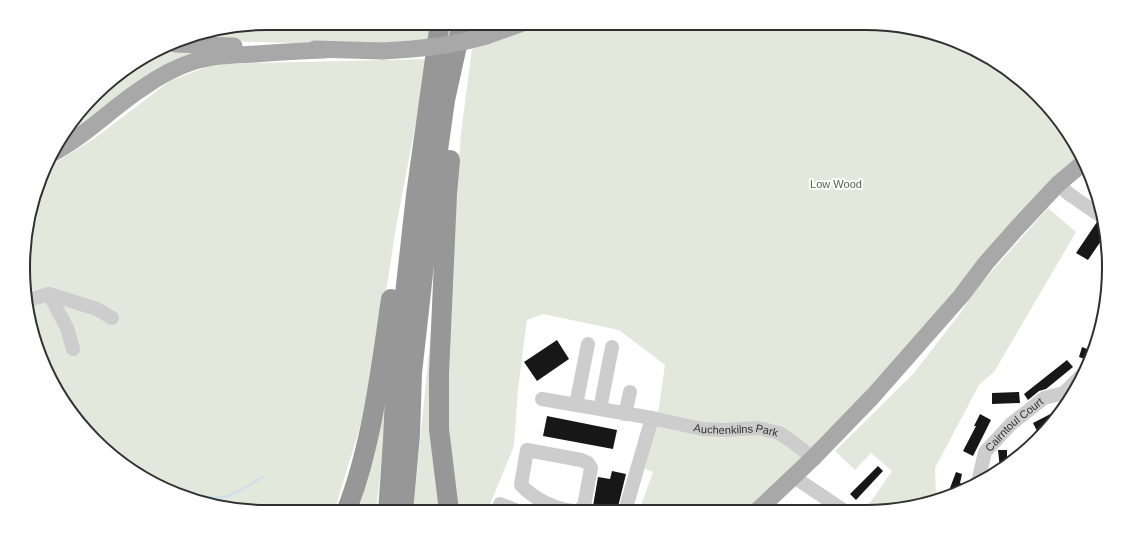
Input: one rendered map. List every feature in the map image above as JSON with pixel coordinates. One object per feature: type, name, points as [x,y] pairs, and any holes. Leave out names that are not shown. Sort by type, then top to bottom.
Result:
[{"type":"highway","points":[[389,505],[394,440],[396,375],[412,232],[439,30]]},
{"type":"highway","points":[[404,505],[410,435],[412,373],[431,201],[445,100],[460,30]]},
{"type":"highway","points":[[447,505],[439,429],[439,374],[447,194],[454,106],[464,30]]},
{"type":"highway","points":[[348,505],[364,455],[392,294],[429,98]]},
{"type":"main road","points":[[187,45],[383,51],[430,48],[469,41],[503,30]]},
{"type":"main road","points":[[64,146],[160,76],[196,61],[226,55],[325,50]]},
{"type":"main road","points":[[763,505],[814,458],[873,396],[961,296],[1006,240],[1058,184],[1080,166]]},
{"type":"street","points":[[1058,184],[1069,194],[1095,212]]},
{"type":"street","points":[[49,294],[67,328],[73,348]]},
{"type":"street","points":[[32,299],[49,294],[97,309],[112,318]]},
{"type":"street","points":[[576,405],[588,344]]},
{"type":"street","points":[[600,409],[612,347]]},
{"type":"street","points":[[626,414],[630,392]]},
{"type":"street","name":"Cairntoul Court","points":[[980,475],[985,452],[1010,424],[1044,398],[1067,392]]},
{"type":"street","name":"Auchenkilns Park","points":[[542,399],[652,418],[702,429],[725,430],[758,428],[779,433],[814,458]]},
{"type":"street","points":[[628,505],[652,418]]},
{"type":"street","points":[[551,505],[527,492],[521,485],[527,450],[581,460],[588,463],[591,468],[585,505]]},
{"type":"street","points":[[794,477],[836,505]]},
{"type":"green space","points":[[268,30],[433,30],[431,39],[357,45],[226,41],[205,38],[237,32]]},
{"type":"green space","name":"Low Wood","points":[[526,30],[864,30],[895,32],[926,38],[970,54],[1009,79],[1043,111],[1053,123],[1078,161],[831,430],[822,436],[805,457],[754,505],[641,505],[653,472],[645,469],[659,407],[665,365],[619,330],[543,314],[527,320],[518,389],[514,446],[490,505],[456,505],[447,409],[449,297],[461,133],[472,49]]},
{"type":"green space","points":[[167,52],[201,52],[71,135],[89,111],[111,89],[136,70]]},
{"type":"green space","points":[[428,59],[396,227],[371,391],[336,505],[268,505],[237,503],[206,497],[162,481],[123,456],[89,424],[79,412],[54,373],[38,329],[32,298],[30,268],[32,237],[38,206],[54,163],[95,138],[170,81],[214,64]]},
{"type":"green space","points":[[1048,208],[1076,232],[994,372],[979,385],[935,468],[936,494],[895,503],[869,505],[892,471],[871,453],[855,470],[835,451],[914,373],[961,312],[976,289]]},
{"type":"green space","points":[[436,279],[444,505],[414,505]]},
{"type":"green space","points":[[391,373],[377,505],[360,505],[374,453]]},
{"type":"building","points":[[1097,222],[1100,242],[1088,260],[1076,253]]},
{"type":"building","points":[[557,340],[569,359],[537,381],[524,362]]},
{"type":"building","points":[[1082,347],[1087,349],[1084,359],[1079,357]]},
{"type":"building","points":[[1067,360],[1073,367],[1046,389],[1039,391],[1028,400],[1024,394]]},
{"type":"building","points":[[1019,392],[1020,403],[992,404],[992,393]]},
{"type":"building","points":[[1052,413],[1037,430],[1033,423]]},
{"type":"building","points":[[980,414],[991,420],[973,456],[963,451],[976,426],[974,426]]},
{"type":"building","points":[[547,416],[617,430],[613,449],[543,436]]},
{"type":"building","points":[[998,450],[1007,450],[1007,457],[999,463]]},
{"type":"building","points":[[878,466],[883,471],[856,500],[850,494]]},
{"type":"building","points":[[612,471],[626,474],[618,505],[593,505],[598,477],[610,479]]},
{"type":"building","points":[[956,472],[962,474],[960,483],[962,484],[950,489]]},
{"type":"waterway","points":[[211,498],[228,496],[236,493],[263,477]]}]
